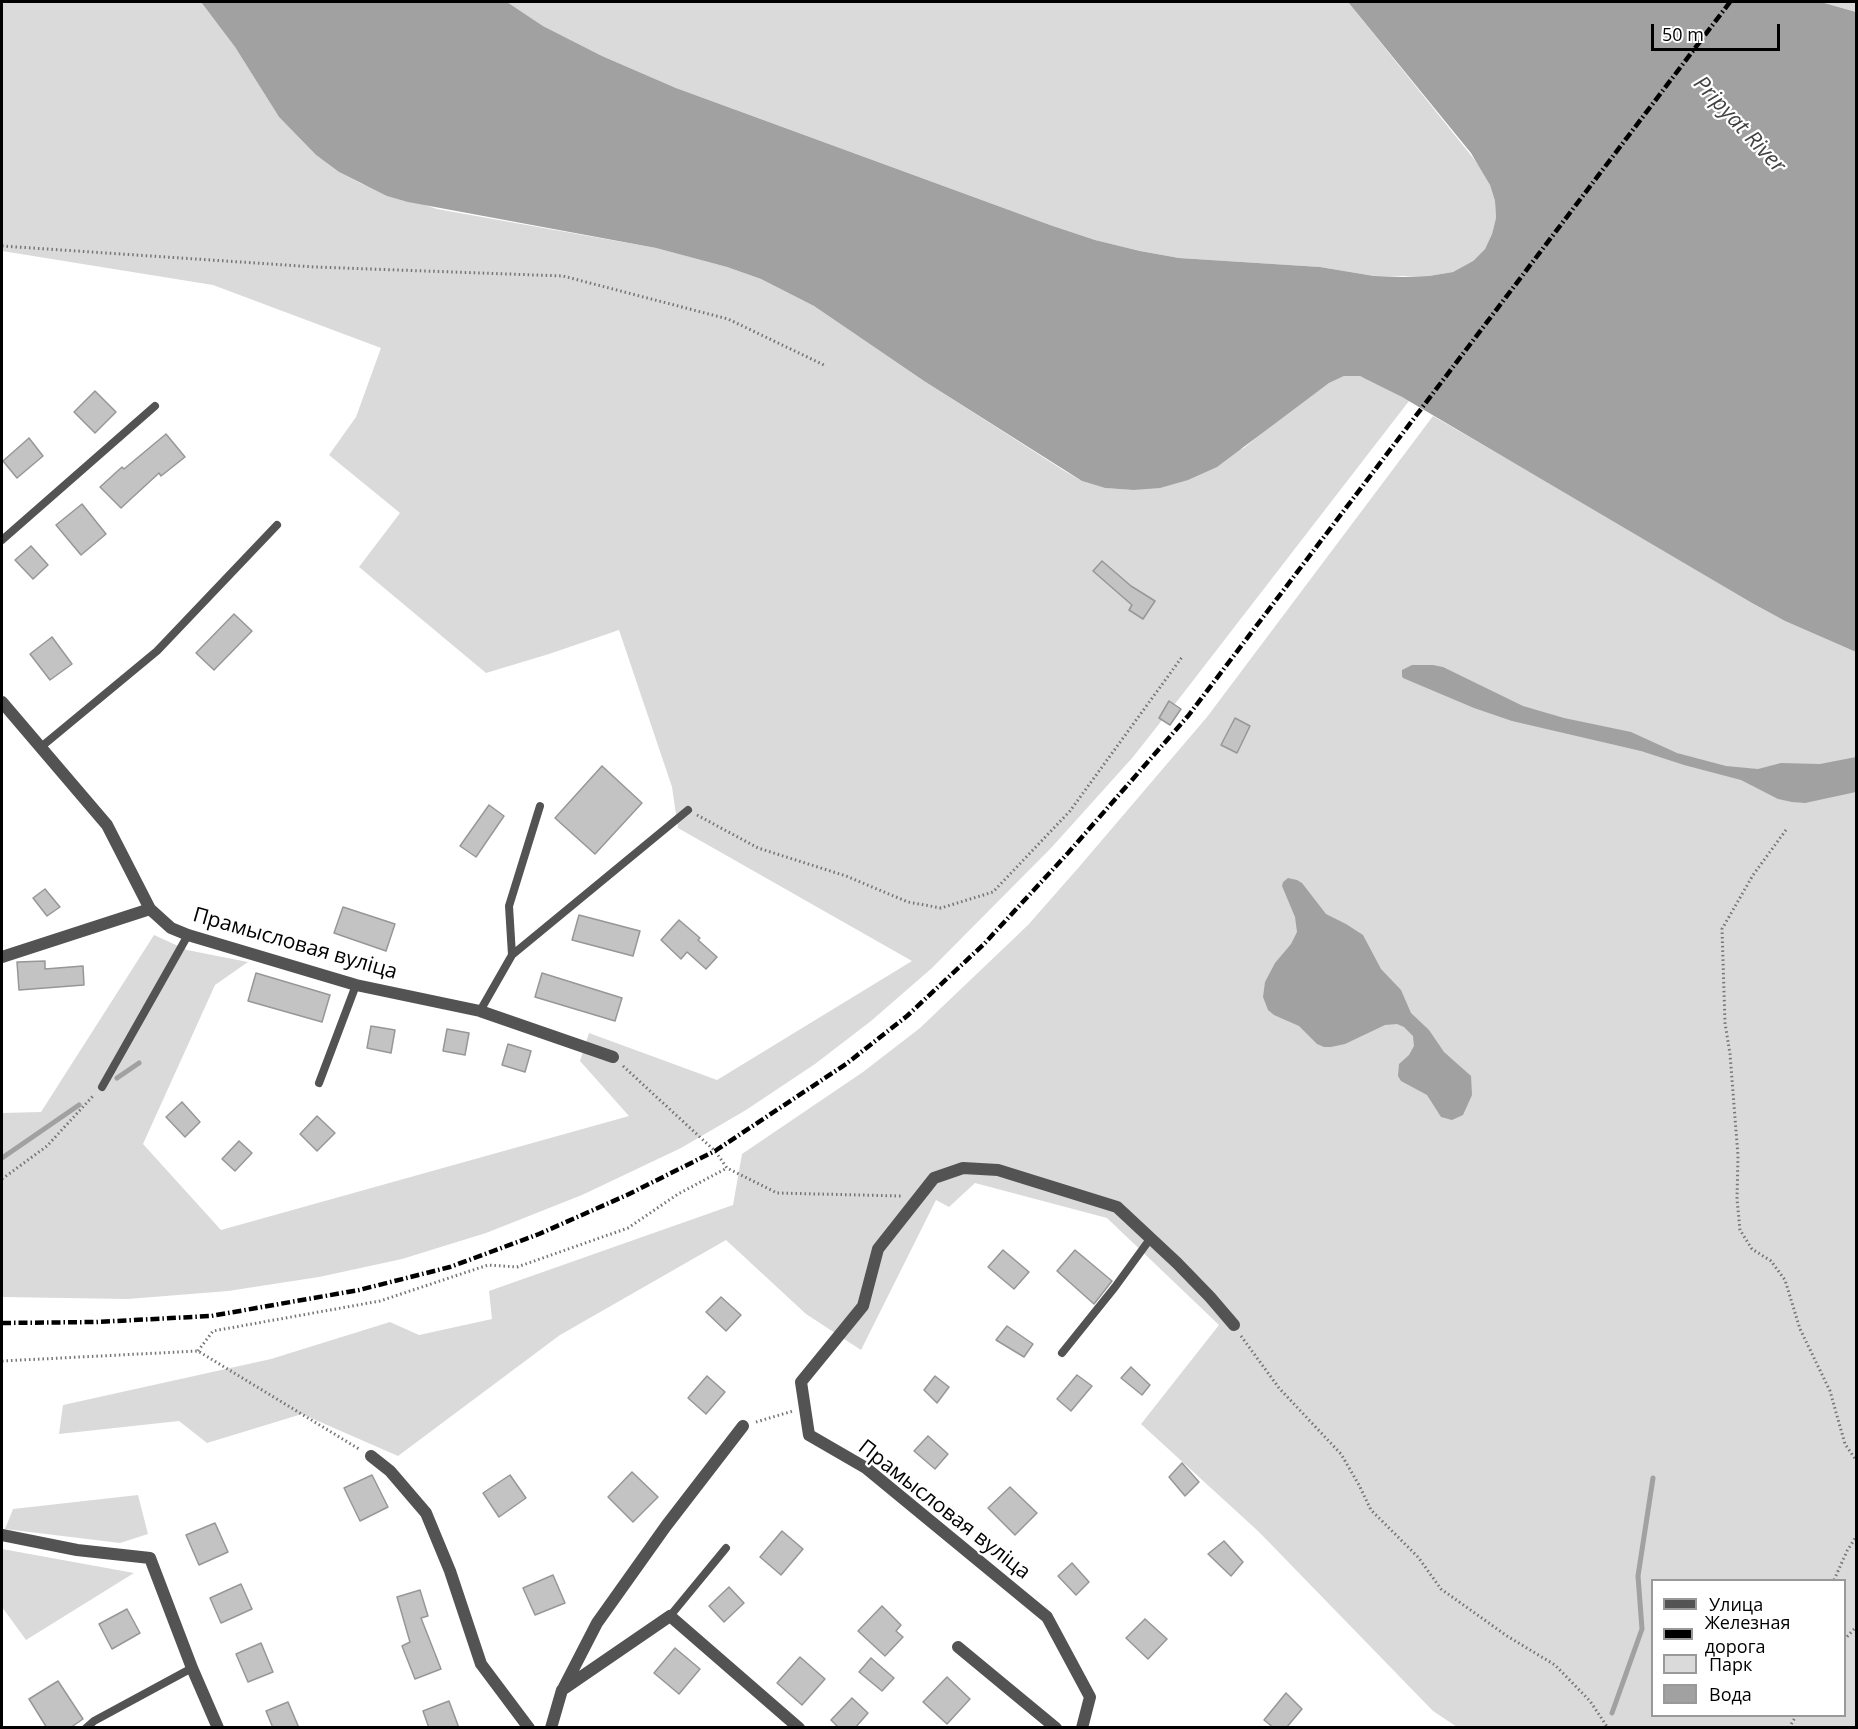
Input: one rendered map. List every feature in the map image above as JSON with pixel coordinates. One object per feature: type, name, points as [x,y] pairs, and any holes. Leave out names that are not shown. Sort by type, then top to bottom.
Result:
[{"type":"street","name":"Прамысловая вуліца","points":[[2,702],[107,825],[150,909],[171,928],[356,985],[480,1011],[612,1057]]},
{"type":"street","points":[[4,954],[150,909]]},
{"type":"street","name":"Прамысловая вуліца","points":[[1082,1728],[1089,1697],[1047,1617],[866,1468],[809,1436],[801,1382],[862,1306],[878,1249],[934,1178],[963,1168],[998,1170],[1117,1208],[1210,1297],[1234,1325]]},
{"type":"street","points":[[551,1728],[562,1690],[597,1623],[666,1526],[742,1426]]},
{"type":"street","points":[[371,1456],[390,1471],[426,1513],[450,1571],[481,1664],[529,1728]]},
{"type":"street","points":[[2,1535],[77,1550],[150,1558],[192,1668],[218,1728]]},
{"type":"street","points":[[562,1690],[670,1616],[799,1728]]},
{"type":"street","points":[[958,1647],[1056,1728]]},
{"type":"lane","points":[[2,540],[155,405]]},
{"type":"lane","points":[[41,747],[157,651],[277,525]]},
{"type":"lane","points":[[512,955],[509,906],[540,806]]},
{"type":"lane","points":[[480,1011],[512,955],[688,810]]},
{"type":"lane","points":[[102,1087],[188,935]]},
{"type":"lane","points":[[319,1083],[356,985]]},
{"type":"lane","points":[[1062,1353],[1150,1239]]},
{"type":"lane","points":[[670,1616],[726,1548]]},
{"type":"lane","points":[[86,1728],[94,1721],[192,1668]]},
{"type":"path","points":[[2,246],[315,267],[563,276],[728,319],[826,366]]},
{"type":"path","points":[[688,810],[759,848],[846,876],[908,902],[941,908],[993,892],[1070,811],[1182,657]]},
{"type":"path","points":[[1786,830],[1753,875],[1722,929],[1725,1023],[1730,1054],[1738,1156],[1737,1199],[1740,1230],[1752,1249],[1771,1261],[1785,1280],[1800,1329],[1830,1391],[1845,1443],[1857,1460]]},
{"type":"path","points":[[612,1057],[715,1151],[727,1168],[777,1193],[920,1196]]},
{"type":"path","points":[[2,1179],[47,1146],[102,1087]]},
{"type":"path","points":[[198,1351],[213,1331],[380,1300],[488,1264],[517,1267],[628,1228],[678,1194],[727,1168]]},
{"type":"path","points":[[1234,1325],[1279,1388],[1341,1454],[1371,1510],[1418,1557],[1441,1589],[1507,1636],[1555,1665],[1590,1701],[1608,1728]]},
{"type":"path","points":[[2,1361],[198,1351],[371,1456]]},
{"type":"path","points":[[742,1426],[805,1408]]},
{"type":"path","points":[[1835,1579],[1846,1551],[1857,1537]]},
{"type":"path","points":[[1846,1639],[1857,1627]]},
{"type":"green space","points":[[2,2],[201,2],[235,47],[279,117],[316,155],[339,172],[362,184],[437,209],[656,248],[727,267],[761,279],[814,306],[924,381],[1063,470],[1082,481],[1105,488],[1133,490],[1244,448],[1329,383],[1344,376],[1360,376],[1369,379],[1409,401],[1133,757],[1052,847],[932,968],[871,1021],[815,1064],[746,1110],[681,1148],[582,1195],[486,1233],[402,1259],[319,1277],[228,1291],[128,1299],[2,1297],[2,1113],[41,1112],[154,935],[187,950],[248,962],[215,985],[143,1144],[221,1230],[629,1116],[580,1061],[589,1033],[717,1080],[912,961],[678,828],[672,787],[619,630],[486,673],[359,567],[400,513],[329,455],[356,417],[381,348],[213,285],[2,251]]},
{"type":"green space","points":[[507,2],[1348,2],[1482,169],[1495,201],[1496,218],[1485,249],[1473,261],[1453,272],[1429,276],[1374,276],[1320,267],[1179,258],[1140,251],[1095,240],[1050,225],[676,88],[602,56],[543,26]]},
{"type":"green space","points":[[1821,2],[1856,2],[1856,12],[1839,7]]},
{"type":"green space","points":[[1433,416],[1752,603],[1785,621],[1856,652],[1856,1727],[1457,1727],[1433,1711],[1259,1532],[1141,1424],[1219,1325],[1107,1218],[975,1183],[949,1207],[936,1200],[861,1350],[806,1314],[726,1240],[560,1335],[398,1456],[302,1414],[207,1443],[179,1421],[59,1434],[63,1405],[271,1359],[390,1322],[419,1335],[492,1319],[489,1291],[733,1205],[742,1154],[863,1072],[920,1028],[1028,925],[1207,717]]},
{"type":"green space","points":[[138,1495],[148,1534],[120,1543],[5,1529],[13,1509]]},
{"type":"green space","points":[[2,1549],[134,1573],[26,1640],[2,1607]]},
{"type":"water","name":"Pripyat River","points":[[201,2],[507,2],[543,26],[602,56],[676,88],[1095,240],[1179,258],[1320,267],[1374,276],[1403,277],[1453,272],[1473,261],[1485,249],[1492,234],[1496,218],[1495,201],[1490,185],[1471,153],[1348,2],[1821,2],[1856,12],[1856,652],[1785,621],[1752,603],[1402,397],[1360,376],[1344,376],[1329,383],[1217,467],[1188,480],[1160,488],[1133,490],[1105,488],[1082,481],[924,381],[814,306],[761,279],[727,267],[656,248],[408,202],[387,196],[339,172],[316,155],[279,117],[235,47]]},
{"type":"water","points":[[1412,665],[1443,667],[1523,706],[1564,718],[1631,732],[1677,753],[1726,766],[1758,769],[1781,763],[1820,764],[1856,757],[1856,792],[1805,803],[1778,799],[1741,780],[1641,751],[1512,721],[1474,708],[1403,678],[1402,670]]},
{"type":"water","points":[[1288,878],[1302,883],[1326,914],[1363,935],[1381,969],[1401,990],[1411,1013],[1429,1030],[1444,1052],[1471,1076],[1472,1095],[1463,1115],[1452,1120],[1441,1117],[1427,1095],[1401,1081],[1398,1076],[1399,1064],[1409,1055],[1414,1046],[1413,1036],[1404,1027],[1397,1024],[1385,1025],[1345,1044],[1324,1047],[1317,1044],[1299,1026],[1268,1010],[1263,997],[1265,982],[1275,963],[1291,944],[1297,932],[1295,917],[1282,886]]},
{"type":"building","points":[[95,391],[116,412],[95,433],[74,412]]},
{"type":"building","points":[[166,434],[185,457],[161,476],[159,473],[121,508],[100,487],[122,467],[124,469]]},
{"type":"building","points":[[29,438],[43,456],[17,478],[3,461]]},
{"type":"building","points":[[82,504],[106,534],[81,555],[56,525]]},
{"type":"building","points":[[31,546],[48,565],[33,579],[15,560]]},
{"type":"building","points":[[1102,561],[1131,586],[1155,601],[1143,619],[1129,610],[1132,605],[1093,571]]},
{"type":"building","points":[[234,614],[252,631],[214,670],[196,653]]},
{"type":"building","points":[[52,637],[72,664],[50,680],[30,654]]},
{"type":"building","points":[[1169,701],[1181,709],[1170,725],[1159,718]]},
{"type":"building","points":[[1235,718],[1250,726],[1237,753],[1221,745]]},
{"type":"building","points":[[602,766],[642,803],[595,854],[555,818]]},
{"type":"building","points":[[489,805],[504,816],[476,857],[460,846]]},
{"type":"building","points":[[45,889],[60,907],[47,916],[33,898]]},
{"type":"building","points":[[343,907],[395,924],[386,951],[334,933]]},
{"type":"building","points":[[579,915],[640,931],[633,956],[572,940]]},
{"type":"building","points":[[679,920],[717,957],[706,969],[687,952],[681,959],[661,940]]},
{"type":"building","points":[[45,961],[45,969],[83,966],[84,985],[19,990],[17,962]]},
{"type":"building","points":[[256,973],[330,995],[322,1022],[248,1001]]},
{"type":"building","points":[[542,973],[622,998],[615,1021],[535,997]]},
{"type":"building","points":[[371,1026],[395,1030],[391,1053],[367,1048]]},
{"type":"building","points":[[447,1029],[469,1033],[465,1055],[443,1051]]},
{"type":"building","points":[[508,1044],[531,1051],[525,1072],[502,1065]]},
{"type":"building","points":[[182,1102],[200,1122],[185,1137],[166,1117]]},
{"type":"building","points":[[317,1116],[335,1133],[317,1151],[300,1134]]},
{"type":"building","points":[[239,1141],[252,1153],[235,1171],[222,1159]]},
{"type":"building","points":[[1003,1250],[1029,1272],[1014,1289],[988,1267]]},
{"type":"building","points":[[1075,1250],[1112,1281],[1094,1304],[1057,1271]]},
{"type":"building","points":[[721,1297],[741,1315],[726,1331],[706,1312]]},
{"type":"building","points":[[1007,1326],[1033,1344],[1024,1357],[996,1340]]},
{"type":"building","points":[[1131,1367],[1150,1385],[1142,1395],[1121,1378]]},
{"type":"building","points":[[1077,1375],[1092,1386],[1071,1411],[1057,1399]]},
{"type":"building","points":[[707,1376],[725,1392],[706,1414],[688,1398]]},
{"type":"building","points":[[935,1376],[949,1387],[937,1403],[924,1390]]},
{"type":"building","points":[[928,1436],[948,1454],[935,1469],[914,1451]]},
{"type":"building","points":[[1182,1463],[1199,1482],[1185,1496],[1169,1477]]},
{"type":"building","points":[[632,1472],[658,1497],[633,1522],[608,1497]]},
{"type":"building","points":[[372,1475],[388,1507],[360,1521],[344,1488]]},
{"type":"building","points":[[510,1475],[526,1498],[499,1517],[483,1493]]},
{"type":"building","points":[[1010,1487],[1037,1513],[1015,1535],[988,1508]]},
{"type":"building","points":[[215,1523],[228,1552],[199,1565],[186,1535]]},
{"type":"building","points":[[782,1531],[803,1549],[781,1575],[760,1557]]},
{"type":"building","points":[[1224,1541],[1243,1562],[1231,1576],[1208,1554]]},
{"type":"building","points":[[1072,1563],[1089,1582],[1076,1595],[1058,1576]]},
{"type":"building","points":[[553,1575],[565,1603],[535,1615],[523,1588]]},
{"type":"building","points":[[241,1584],[252,1609],[221,1623],[210,1598]]},
{"type":"building","points":[[729,1587],[744,1603],[724,1622],[709,1606]]},
{"type":"building","points":[[420,1590],[428,1616],[421,1618],[441,1669],[415,1679],[402,1646],[410,1642],[397,1597]]},
{"type":"building","points":[[882,1606],[901,1625],[896,1631],[903,1637],[885,1656],[858,1631]]},
{"type":"building","points":[[127,1609],[140,1633],[112,1649],[99,1624]]},
{"type":"building","points":[[1145,1619],[1167,1639],[1148,1659],[1126,1638]]},
{"type":"building","points":[[261,1643],[273,1672],[248,1682],[236,1654]]},
{"type":"building","points":[[675,1648],[700,1669],[679,1694],[654,1673]]},
{"type":"building","points":[[800,1657],[825,1679],[802,1705],[777,1683]]},
{"type":"building","points":[[871,1658],[894,1678],[882,1691],[859,1672]]},
{"type":"building","points":[[947,1677],[970,1699],[947,1724],[923,1702]]},
{"type":"building","points":[[58,1681],[83,1719],[70,1728],[47,1728],[29,1699]]},
{"type":"building","points":[[1286,1693],[1302,1709],[1286,1728],[1274,1728],[1264,1720]]},
{"type":"building","points":[[852,1698],[868,1713],[855,1728],[839,1728],[831,1720]]},
{"type":"building","points":[[449,1701],[459,1728],[429,1728],[423,1711]]},
{"type":"building","points":[[288,1702],[299,1728],[273,1728],[266,1711]]},
{"type":"waterway","points":[[117,1078],[139,1063]]},
{"type":"waterway","points":[[2,1158],[79,1105]]},
{"type":"waterway","points":[[1612,1713],[1642,1629],[1638,1576],[1653,1478]]},
{"type":"railway","points":[[2,1323],[96,1322],[211,1316],[359,1290],[450,1267],[539,1234],[627,1195],[715,1151],[846,1064],[907,1016],[984,944],[1068,853],[1188,716],[1730,2]]}]
